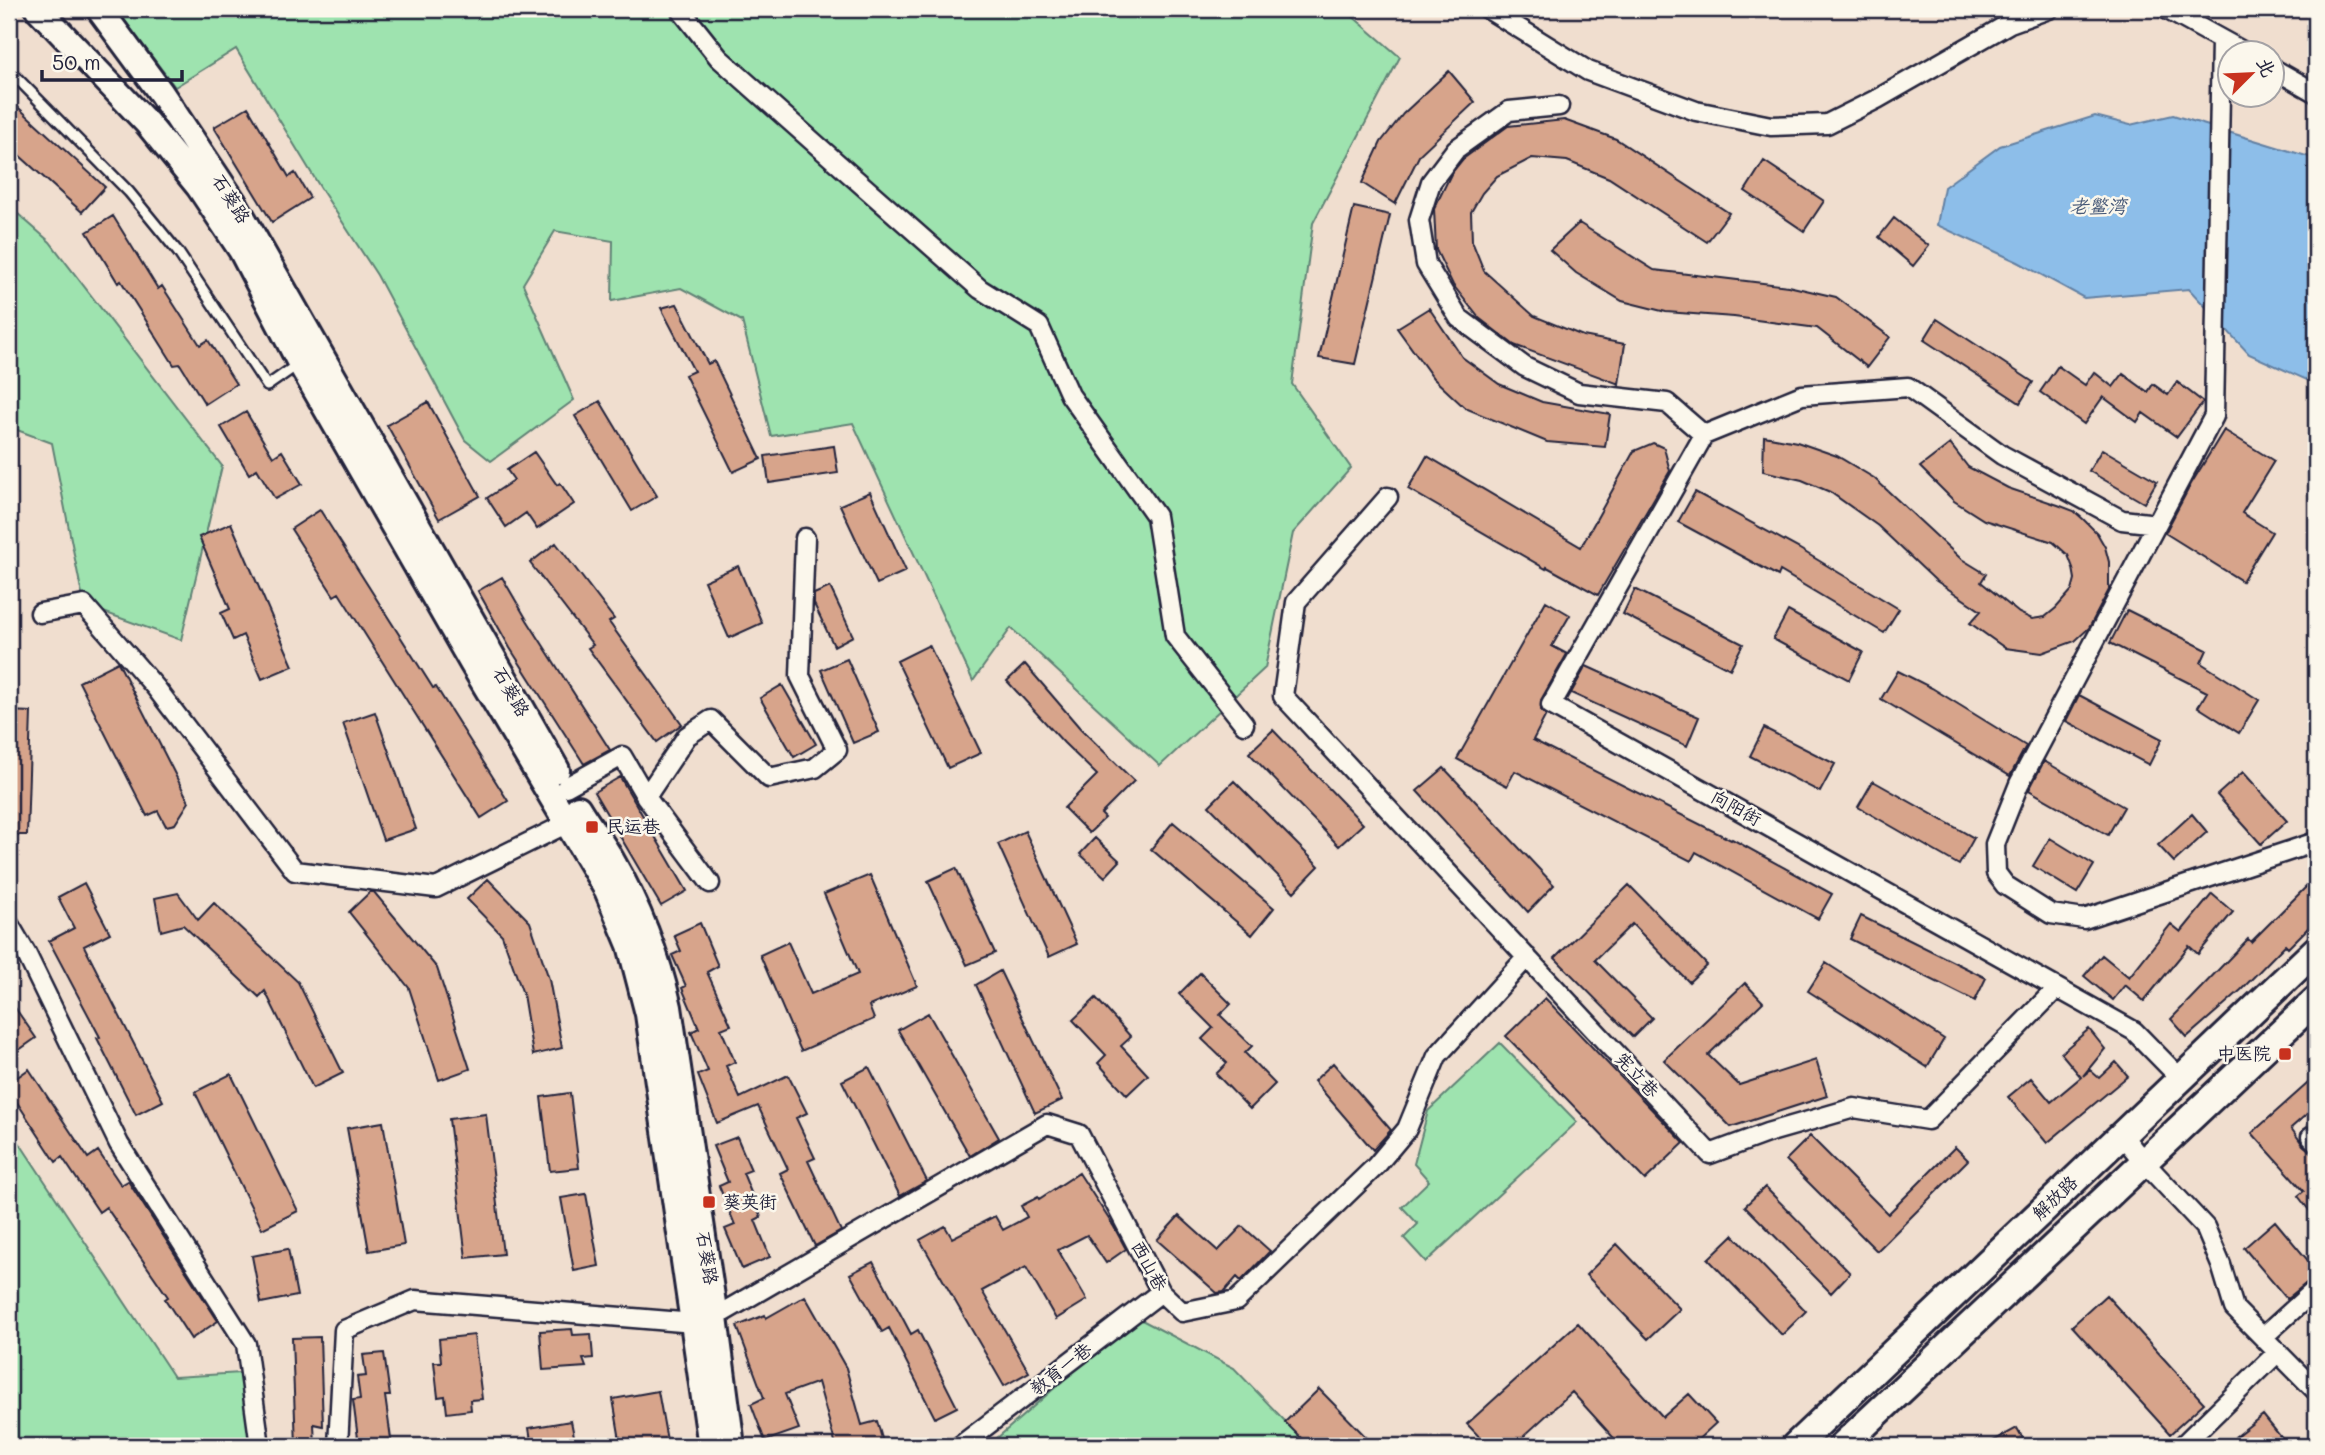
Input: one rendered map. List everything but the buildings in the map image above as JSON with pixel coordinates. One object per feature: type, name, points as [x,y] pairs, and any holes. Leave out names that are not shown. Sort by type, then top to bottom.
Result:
[{"type":"main road","points":[[38,9],[148,123],[199,187],[241,250],[300,363],[472,663],[576,819]]},
{"type":"main road","name":"石葵路","points":[[99,9],[161,93],[235,204],[566,787],[576,819],[610,856],[647,929],[669,1007],[705,1320],[732,1446]]},
{"type":"main road","name":"解放路","points":[[1795,1446],[2316,950]]},
{"type":"main road","name":"解放路","points":[[1842,1446],[2316,1000]]},
{"type":"main road","points":[[705,1320],[711,1446]]},
{"type":"street","points":[[680,9],[719,58],[836,162],[981,289],[1039,326],[1070,395],[1156,516],[1175,636],[1244,723]]},
{"type":"street","points":[[1488,9],[1588,71],[1696,111],[1771,126],[1826,124],[1877,99],[2010,23],[2049,9]]},
{"type":"street","points":[[2166,9],[2217,38]]},
{"type":"street","points":[[2286,76],[2316,93]]},
{"type":"street","points":[[1559,106],[1509,111],[1456,149],[1431,182],[1419,219],[1426,264],[1459,318],[1525,367],[1579,393],[1667,403],[1704,435],[1802,395],[1908,387],[2002,456],[2122,520],[2157,524]]},
{"type":"street","points":[[2221,108],[2214,416],[2019,784],[1994,844],[1996,873],[2005,885],[2051,914],[2084,919],[2316,842]]},
{"type":"street","name":"向阳街","points":[[1704,435],[1551,705],[2134,1031],[2179,1078]]},
{"type":"street","name":"宪立巷","points":[[1388,497],[1296,602],[1283,696],[1710,1154],[1767,1133],[1854,1108],[1928,1120],[2057,988]]},
{"type":"street","points":[[646,797],[687,736],[711,720],[769,778],[815,768],[837,750],[800,676],[805,538]]},
{"type":"street","points":[[40,613],[84,605],[156,688],[295,871],[436,888],[576,819]]},
{"type":"street","points":[[566,787],[622,757],[646,797],[710,883]]},
{"type":"street","points":[[9,924],[26,953],[120,1144],[246,1344],[260,1446]]},
{"type":"street","name":"西山巷","points":[[705,1320],[1047,1124],[1079,1134],[1161,1292],[1182,1312],[1236,1301],[1376,1166],[1406,1129],[1437,1056],[1527,957]]},
{"type":"street","points":[[2121,1134],[2205,1227],[2221,1265],[2234,1308],[2316,1391]]},
{"type":"street","points":[[2263,1337],[2316,1289]]},
{"type":"street","name":"教育一巷","points":[[960,1446],[1161,1292]]},
{"type":"street","points":[[338,1446],[344,1330],[415,1300],[705,1320]]},
{"type":"street","points":[[2182,1446],[2278,1352]]},
{"type":"lane","points":[[9,69],[129,192],[178,253],[267,386],[300,363]]},
{"type":"green space","points":[[116,9],[1344,9],[1400,57],[1313,223],[1292,384],[1351,468],[1293,533],[1265,668],[1160,766],[1011,628],[973,681],[853,423],[771,436],[742,321],[681,288],[612,301],[613,241],[555,231],[523,284],[574,400],[491,461],[465,440],[377,275],[236,49],[175,87]]},
{"type":"green space","points":[[9,206],[50,242],[222,466],[181,640],[84,605],[52,443],[9,427]]},
{"type":"green space","points":[[1500,1043],[1577,1122],[1426,1262],[1404,1238],[1418,1224],[1402,1207],[1429,1181],[1414,1164],[1428,1111]]},
{"type":"green space","points":[[9,1127],[174,1377],[258,1372],[251,1446],[9,1446]]},
{"type":"green space","points":[[1136,1317],[1234,1368],[1309,1446],[988,1446]]},
{"type":"water","name":"老鳖湾","points":[[2173,115],[2316,159],[2316,384],[2249,354],[2189,289],[2084,298],[2018,262],[1937,225],[1944,187],[2000,146],[2095,116],[2130,125]]},
{"type":"place","name":"民运巷","points":[[592,827]]},
{"type":"place","name":"中医院","points":[[2285,1054]]},
{"type":"place","name":"葵英街","points":[[709,1202]]}]
